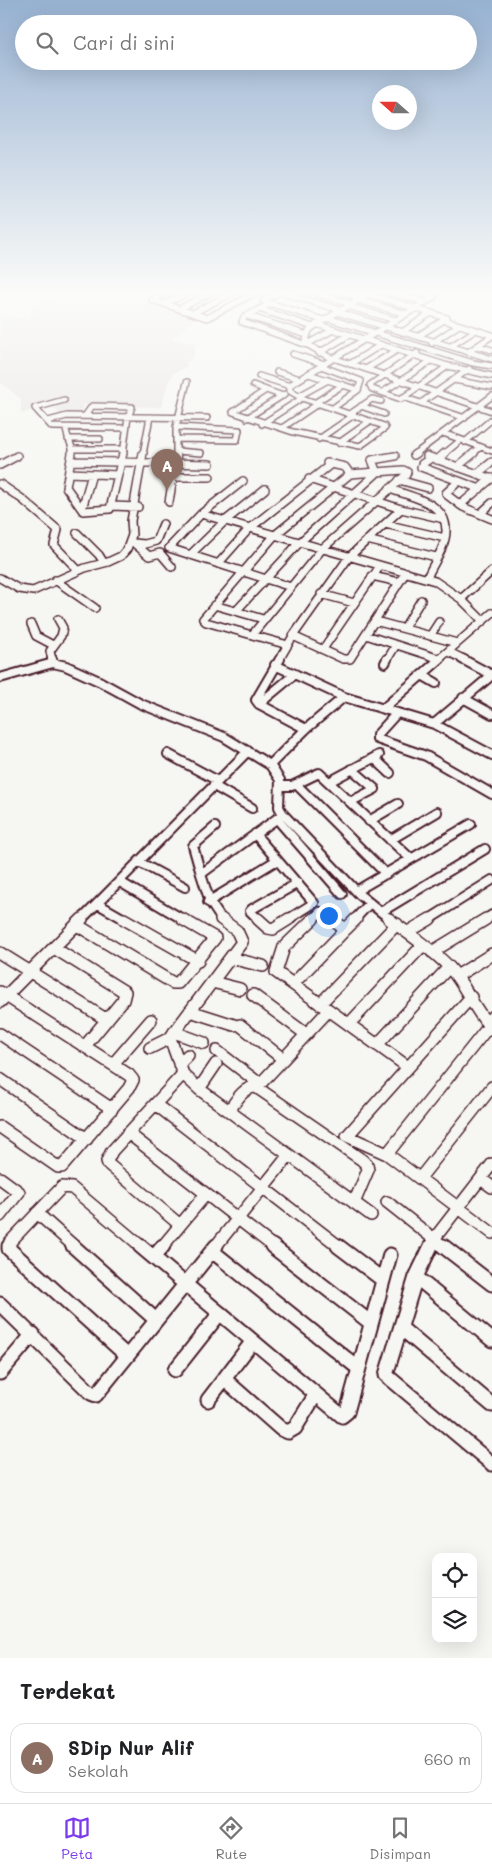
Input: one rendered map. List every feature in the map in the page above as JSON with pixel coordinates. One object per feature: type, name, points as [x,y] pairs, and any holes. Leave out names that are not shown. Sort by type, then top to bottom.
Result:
[{"type":"street","points":[[247,418],[283,396],[300,379],[319,367]]},
{"type":"street","points":[[328,367],[361,381],[358,390],[333,408]]},
{"type":"street","points":[[361,367],[492,411]]},
{"type":"street","points":[[395,367],[370,385],[372,388],[400,399],[421,403],[465,418]]},
{"type":"street","points":[[383,392],[421,367]]},
{"type":"street","points":[[400,399],[446,367]]},
{"type":"street","points":[[453,367],[492,376]]},
{"type":"street","points":[[421,403],[469,367]]},
{"type":"street","points":[[277,372],[300,379]]},
{"type":"street","points":[[309,374],[358,390]]},
{"type":"street","points":[[259,376],[290,389],[301,397],[385,427],[360,446],[319,439],[276,428],[232,412],[266,390]]},
{"type":"street","points":[[262,424],[328,380]]},
{"type":"street","points":[[454,380],[492,387]]},
{"type":"street","points":[[169,502],[176,464],[176,428],[186,382]]},
{"type":"street","points":[[252,385],[283,396]]},
{"type":"street","points":[[282,428],[342,385]]},
{"type":"street","points":[[492,396],[416,454],[492,478]]},
{"type":"street","points":[[319,439],[374,398],[381,401]]},
{"type":"street","points":[[64,400],[36,407],[36,410],[52,427],[126,428]]},
{"type":"street","points":[[106,400],[129,403],[132,407]]},
{"type":"street","points":[[88,428],[89,408],[92,406],[132,407]]},
{"type":"street","points":[[361,406],[384,414]]},
{"type":"street","points":[[112,506],[122,463],[128,417],[132,407]]},
{"type":"street","points":[[133,543],[133,524],[136,521],[136,506],[143,463],[155,408]]},
{"type":"street","points":[[48,421],[59,417],[88,416],[178,418],[208,416],[207,428]]},
{"type":"street","points":[[480,488],[421,467],[422,464],[434,459],[463,441],[492,419]]},
{"type":"street","points":[[339,443],[370,421]]},
{"type":"street","points":[[66,428],[72,449],[72,461],[66,487],[82,509],[87,512],[106,510],[112,506],[136,506]]},
{"type":"street","points":[[97,450],[103,428]]},
{"type":"street","points":[[176,428],[238,429],[238,440],[176,439]]},
{"type":"street","points":[[443,433],[486,449]]},
{"type":"street","points":[[68,439],[100,439]]},
{"type":"street","points":[[457,467],[492,444]]},
{"type":"street","points":[[72,449],[124,449]]},
{"type":"street","points":[[177,451],[201,453]]},
{"type":"street","points":[[0,465],[18,456]]},
{"type":"street","points":[[377,473],[372,460],[394,456]]},
{"type":"street","points":[[72,461],[210,464]]},
{"type":"street","points":[[477,474],[492,462]]},
{"type":"street","points":[[218,564],[250,529],[328,463],[345,467],[350,474]]},
{"type":"street","points":[[252,635],[263,619],[322,549],[406,475],[407,472],[350,474],[275,535],[203,619],[206,622],[252,635],[288,645]]},
{"type":"street","points":[[69,473],[118,475]]},
{"type":"street","points":[[236,611],[299,543],[377,473]]},
{"type":"street","points":[[82,509],[92,474]]},
{"type":"street","points":[[174,477],[210,477]]},
{"type":"street","points":[[460,505],[492,478]]},
{"type":"street","points":[[309,479],[401,509],[444,519]]},
{"type":"street","points":[[399,480],[428,488]]},
{"type":"street","points":[[243,481],[201,514],[168,546],[171,550],[291,587]]},
{"type":"street","points":[[458,481],[446,493],[460,505],[492,519]]},
{"type":"street","points":[[0,484],[58,530],[54,545],[78,570]]},
{"type":"street","points":[[190,555],[225,521],[265,489]]},
{"type":"street","points":[[389,490],[433,504],[444,519],[445,538],[427,578]]},
{"type":"street","points":[[480,514],[492,503]]},
{"type":"street","points":[[306,728],[259,704],[256,700],[275,665],[321,594],[349,557],[401,509]]},
{"type":"street","points":[[201,514],[427,578],[445,586],[461,599],[482,621]]},
{"type":"street","points":[[163,524],[156,541],[160,553],[172,567]]},
{"type":"street","points":[[385,524],[445,538]]},
{"type":"street","points":[[76,533],[99,555],[104,564]]},
{"type":"street","points":[[367,540],[436,557]]},
{"type":"street","points":[[0,577],[16,588],[29,591],[78,570],[104,564],[119,558],[133,543],[156,541],[171,544]]},
{"type":"street","points":[[133,543],[150,556],[160,553]]},
{"type":"street","points":[[323,649],[380,566]]},
{"type":"street","points":[[461,599],[492,571]]},
{"type":"street","points":[[294,636],[343,658],[350,659],[406,572]]},
{"type":"street","points":[[372,576],[399,582]]},
{"type":"street","points":[[55,580],[95,608]]},
{"type":"street","points":[[321,594],[354,604]]},
{"type":"street","points":[[404,628],[421,600]]},
{"type":"street","points":[[214,605],[263,619]]},
{"type":"street","points":[[384,708],[492,613]]},
{"type":"street","points":[[53,663],[49,654],[63,632],[63,628],[58,620]]},
{"type":"street","points":[[375,621],[457,644]]},
{"type":"street","points":[[430,636],[439,622]]},
{"type":"street","points":[[31,624],[36,636],[53,645]]},
{"type":"street","points":[[366,635],[440,659]]},
{"type":"street","points":[[385,663],[396,645]]},
{"type":"street","points":[[434,724],[492,675],[449,652]]},
{"type":"street","points":[[0,678],[53,663],[74,669],[141,704],[224,737],[248,750],[270,765],[278,776],[280,786],[280,817],[342,894]]},
{"type":"street","points":[[275,665],[344,698],[434,724],[492,755]]},
{"type":"street","points":[[259,704],[295,674]]},
{"type":"street","points":[[422,675],[436,683]]},
{"type":"street","points":[[270,765],[306,728],[344,698]]},
{"type":"street","points":[[463,698],[492,714]]},
{"type":"street","points":[[397,713],[376,736],[377,738],[426,756],[492,794]]},
{"type":"street","points":[[0,1127],[60,1168],[64,1166],[129,1088],[133,1080],[129,1075],[2,997],[30,972],[120,882],[248,750]]},
{"type":"street","points":[[168,754],[252,808]]},
{"type":"street","points":[[329,782],[376,756],[390,772]]},
{"type":"street","points":[[350,802],[375,790],[352,769]]},
{"type":"street","points":[[280,786],[292,786],[319,773],[411,859]]},
{"type":"street","points":[[296,784],[386,874]]},
{"type":"street","points":[[369,821],[398,804]]},
{"type":"street","points":[[390,840],[437,812]]},
{"type":"street","points":[[201,874],[280,817]]},
{"type":"street","points":[[280,817],[370,903],[423,944],[449,967],[457,976],[482,1019],[491,1024],[387,1154]]},
{"type":"street","points":[[356,890],[471,824]]},
{"type":"street","points":[[150,1048],[172,1035],[243,939],[220,918],[208,902],[193,846],[215,827]]},
{"type":"street","points":[[255,834],[298,882],[314,901],[311,906],[270,929],[250,911],[298,882]]},
{"type":"street","points":[[381,912],[485,849]]},
{"type":"street","points":[[208,902],[278,860]]},
{"type":"street","points":[[139,862],[184,887]]},
{"type":"street","points":[[408,932],[492,880]]},
{"type":"street","points":[[77,925],[173,983],[178,983],[214,941],[213,936],[120,882]]},
{"type":"street","points":[[293,984],[370,903]]},
{"type":"street","points":[[98,904],[198,961]]},
{"type":"street","points":[[346,929],[320,912],[284,947],[276,972],[408,1067]]},
{"type":"street","points":[[432,952],[492,915]]},
{"type":"street","points":[[217,1051],[256,1081],[262,1082],[306,1034],[324,1007],[397,924]]},
{"type":"street","points":[[349,1024],[423,944]]},
{"type":"street","points":[[54,948],[125,992],[123,1000],[84,1046]]},
{"type":"street","points":[[0,953],[107,1020]]},
{"type":"street","points":[[457,976],[492,954]]},
{"type":"street","points":[[230,958],[263,966]]},
{"type":"street","points":[[377,1044],[449,967]]},
{"type":"street","points":[[212,982],[240,989]]},
{"type":"street","points":[[253,995],[306,1034]]},
{"type":"street","points":[[470,997],[347,1136],[387,1154],[492,1233]]},
{"type":"street","points":[[190,1011],[237,1025],[283,1059]]},
{"type":"street","points":[[112,1064],[151,1020]]},
{"type":"street","points":[[0,1034],[112,1109]]},
{"type":"street","points":[[172,1035],[204,1043]]},
{"type":"street","points":[[172,1035],[181,1069],[199,1089],[371,1215]]},
{"type":"street","points":[[180,1225],[106,1161],[108,1156],[155,1104],[181,1069],[188,1055]]},
{"type":"street","points":[[199,1089],[216,1064]]},
{"type":"street","points":[[0,1079],[87,1139]]},
{"type":"street","points":[[229,1111],[247,1088],[256,1087],[362,1160],[367,1165],[368,1170],[354,1203]]},
{"type":"street","points":[[420,1178],[492,1087]]},
{"type":"street","points":[[155,1104],[383,1280]]},
{"type":"street","points":[[128,1133],[370,1323]]},
{"type":"street","points":[[1,1306],[33,1334],[93,1394],[100,1392],[289,1156]]},
{"type":"street","points":[[492,1164],[434,1238],[416,1277],[386,1375],[492,1464]]},
{"type":"street","points":[[0,1178],[19,1192],[0,1216]]},
{"type":"street","points":[[481,1179],[492,1187]]},
{"type":"street","points":[[127,1356],[9,1249],[10,1242],[62,1187],[72,1188],[340,1416],[344,1416],[347,1412],[390,1255]]},
{"type":"street","points":[[154,1257],[206,1194]]},
{"type":"street","points":[[387,1202],[492,1284]]},
{"type":"street","points":[[37,1214],[156,1320]]},
{"type":"street","points":[[212,1251],[358,1368]]},
{"type":"street","points":[[416,1277],[492,1340]]},
{"type":"street","points":[[175,1370],[220,1312]]},
{"type":"street","points":[[401,1328],[492,1405]]},
{"type":"street","points":[[0,1373],[33,1334]]},
{"type":"street","points":[[208,1400],[253,1341]]},
{"type":"street","points":[[224,1379],[281,1429],[288,1432],[295,1428],[316,1394]]},
{"type":"shaded area","points":[[0,367],[186,367],[174,373],[168,383],[161,407],[84,405],[79,414],[61,415],[50,405],[21,414],[21,399],[0,382]]},
{"type":"place","name":"SDip Nur Alif","points":[[167,490]]}]
